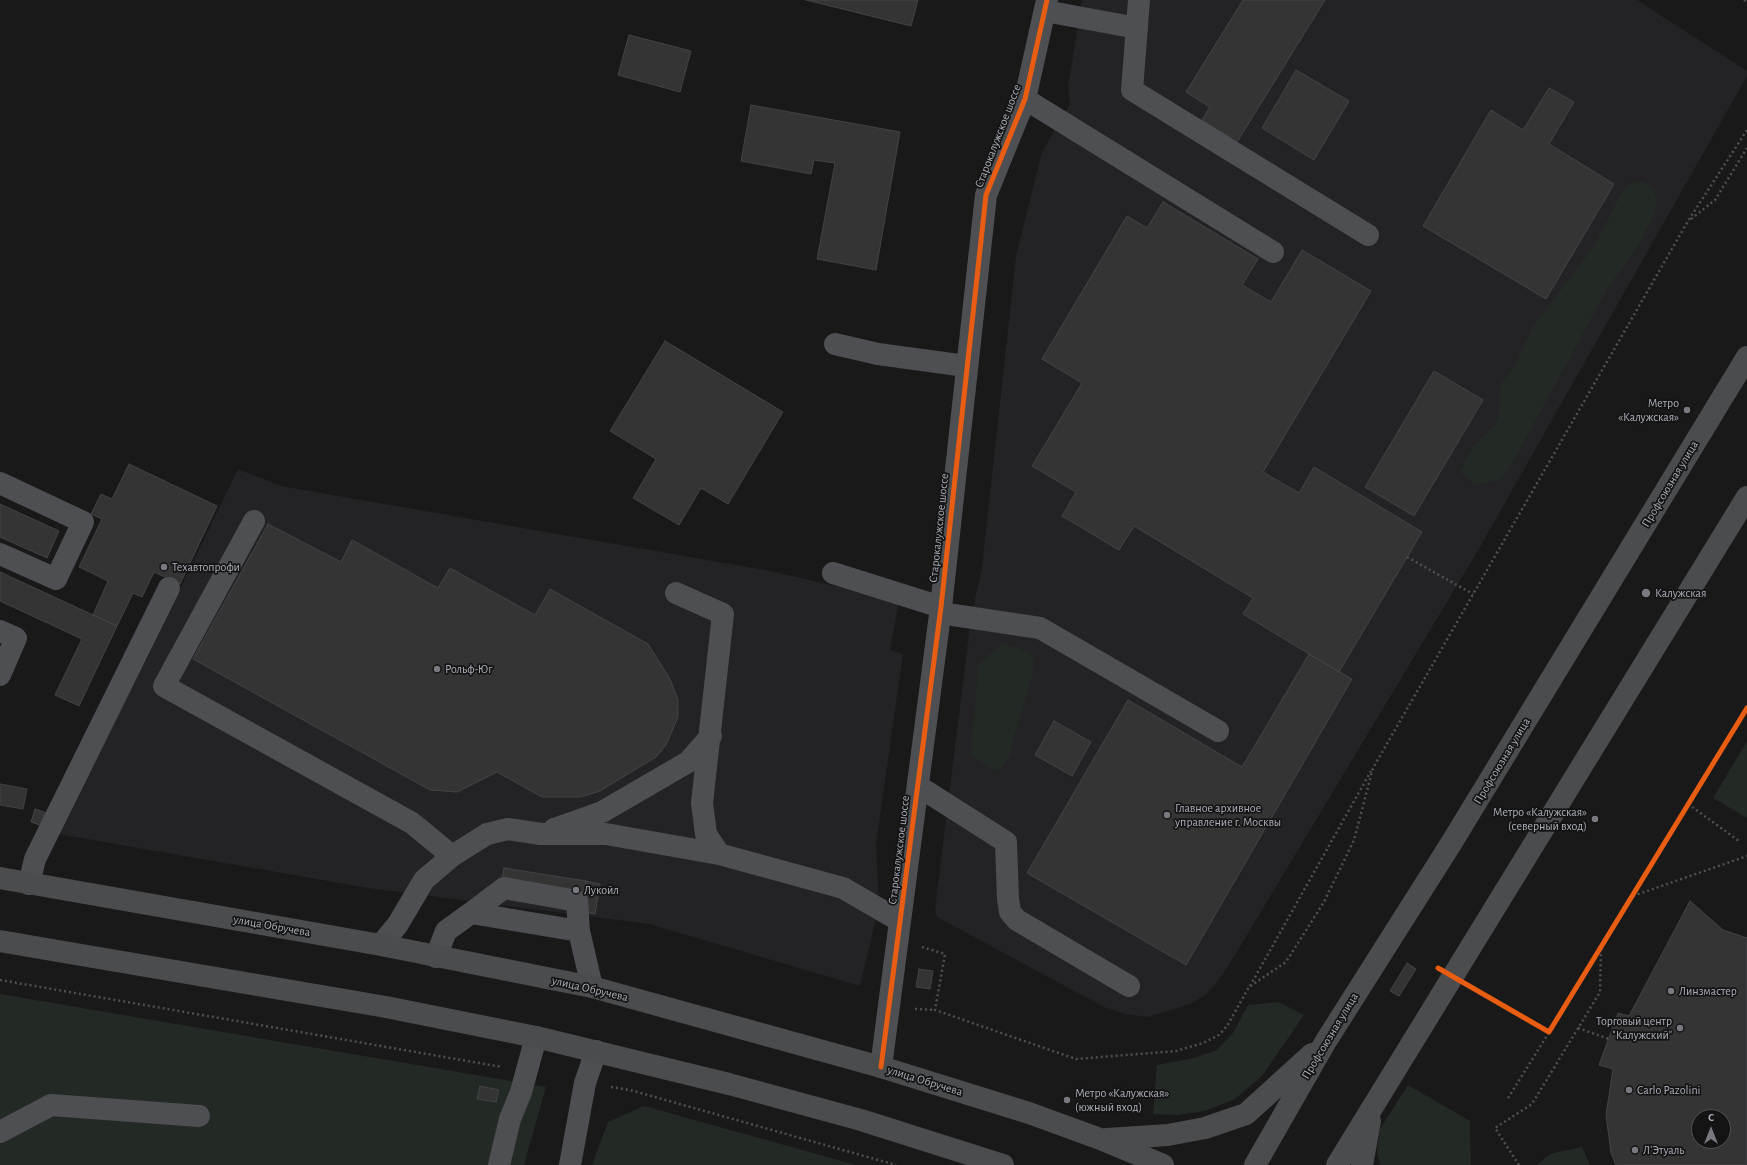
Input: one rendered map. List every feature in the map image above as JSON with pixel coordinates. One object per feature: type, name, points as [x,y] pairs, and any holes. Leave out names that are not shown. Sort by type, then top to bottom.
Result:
[{"type":"main road","name":"Профсоюзная улица","points":[[1256,1165],[1326,1041],[1452,842],[1747,357]]},
{"type":"main road","points":[[1337,1165],[1373,1104],[1747,497]]},
{"type":"main road","name":"улица Обручева","points":[[0,878],[380,945],[592,987],[881,1067],[1029,1113],[1103,1140],[1163,1165]]},
{"type":"main road","points":[[0,941],[373,1005],[536,1037],[729,1084],[861,1120],[1003,1165]]},
{"type":"main road","points":[[1103,1140],[1168,1135],[1205,1128],[1246,1114],[1326,1041]]},
{"type":"main road","points":[[1362,1165],[1373,1104]]},
{"type":"street","points":[[1139,0],[1132,90],[1368,235]]},
{"type":"street","points":[[1046,5],[1137,28]]},
{"type":"street","name":"Старокалужское шоссе","points":[[881,1067],[941,610],[966,366],[986,196],[1025,100],[1046,5]]},
{"type":"street","points":[[1025,100],[1273,252]]},
{"type":"street","points":[[835,344],[878,354],[966,366]]},
{"type":"street","points":[[0,483],[83,522],[56,580],[0,554]]},
{"type":"street","points":[[254,521],[164,686],[412,823],[452,856]]},
{"type":"street","points":[[833,573],[941,610],[1040,628],[1218,731]]},
{"type":"street","points":[[29,884],[35,859],[169,588]]},
{"type":"street","points":[[676,593],[723,614],[711,736],[702,803],[706,834],[719,854]]},
{"type":"street","points":[[0,631],[16,638],[0,675]]},
{"type":"street","points":[[542,834],[602,812],[688,762],[711,736]]},
{"type":"street","points":[[918,786],[1006,842],[1008,899],[1010,912],[1017,920],[1129,986]]},
{"type":"street","points":[[380,945],[398,924],[424,880],[452,856],[487,834],[508,829],[542,834],[606,834],[719,854],[843,888],[900,921]]},
{"type":"street","points":[[436,957],[446,931],[504,888],[577,901],[579,931],[592,987]]},
{"type":"street","points":[[471,913],[579,931]]},
{"type":"street","points":[[499,1165],[510,1119],[521,1092],[536,1037]]},
{"type":"street","points":[[570,1165],[585,1083],[596,1051]]},
{"type":"street","points":[[0,1132],[51,1105],[199,1116]]},
{"type":"path","points":[[913,1009],[935,1010],[1076,1059],[1176,1051],[1203,1043],[1219,1035],[1227,1026],[1373,768],[1688,221],[1747,130]]},
{"type":"path","points":[[1688,221],[1715,200],[1747,148]]},
{"type":"path","points":[[1407,557],[1473,594]]},
{"type":"path","points":[[1508,1098],[1602,947],[1747,708]]},
{"type":"path","points":[[1249,987],[1286,962],[1324,902],[1354,840],[1373,768]]},
{"type":"path","points":[[1688,804],[1739,841]]},
{"type":"path","points":[[1632,897],[1747,856]]},
{"type":"path","points":[[920,946],[945,954],[935,1010]]},
{"type":"path","points":[[1519,1165],[1495,1128],[1532,1104],[1600,992],[1602,947]]},
{"type":"path","points":[[0,980],[526,1071]]},
{"type":"path","points":[[1578,1028],[1608,1039]]},
{"type":"path","points":[[585,1083],[630,1090],[896,1165]]},
{"type":"shaded area","points":[[1082,0],[1637,0],[1747,71],[1747,76],[1480,547],[1229,965],[1215,985],[1204,996],[1190,1004],[1148,1017],[1125,1014],[1104,1007],[937,917],[935,909],[971,617],[982,567],[1016,256],[1042,152],[1070,104],[1068,87]]},
{"type":"shaded area","points":[[1632,182],[1644,182],[1654,189],[1657,201],[1654,213],[1638,246],[1609,286],[1508,471],[1499,480],[1475,485],[1460,471],[1472,447],[1498,421],[1501,384],[1516,363],[1532,328],[1594,246],[1623,190]]},
{"type":"shaded area","points":[[238,469],[281,486],[771,571],[899,601],[890,650],[903,654],[876,844],[879,906],[860,986],[649,924],[368,888],[58,834],[142,668]]},
{"type":"shaded area","points":[[1002,644],[1019,648],[1034,657],[1032,676],[1008,759],[998,772],[971,755],[978,665]]},
{"type":"shaded area","points":[[1747,741],[1747,818],[1713,798]]},
{"type":"shaded area","points":[[0,994],[546,1087],[524,1165],[0,1165]]},
{"type":"shaded area","points":[[1279,1002],[1304,1015],[1262,1076],[1235,1099],[1205,1111],[1177,1115],[1153,1114],[1157,1065],[1194,1058],[1217,1050],[1233,1033],[1248,1005]]},
{"type":"shaded area","points":[[1408,1085],[1470,1121],[1471,1165],[1380,1165],[1377,1151],[1380,1129]]},
{"type":"shaded area","points":[[644,1106],[856,1165],[592,1165],[608,1122]]},
{"type":"shaded area","points":[[1582,1147],[1590,1165],[1537,1165],[1550,1154]]},
{"type":"building","points":[[806,0],[918,0],[911,26]]},
{"type":"building","points":[[1243,0],[1325,0],[1237,142],[1202,120],[1210,107],[1186,92]]},
{"type":"building","points":[[629,35],[691,51],[680,92],[618,75]]},
{"type":"building","points":[[1296,70],[1349,101],[1314,160],[1262,128]]},
{"type":"building","points":[[1549,88],[1574,102],[1549,144],[1614,184],[1546,299],[1423,226],[1491,110],[1523,130]]},
{"type":"building","points":[[751,105],[900,132],[876,270],[817,259],[835,163],[814,160],[811,174],[741,161]]},
{"type":"building","points":[[1163,202],[1258,259],[1242,285],[1271,302],[1302,250],[1371,291],[1263,472],[1299,493],[1314,467],[1422,532],[1339,672],[1243,614],[1253,598],[1134,526],[1119,550],[1062,516],[1076,492],[1032,466],[1082,383],[1042,359],[1127,216],[1147,228]]},
{"type":"building","points":[[665,341],[783,412],[728,504],[701,488],[679,525],[633,498],[656,459],[610,431]]},
{"type":"building","points":[[1434,371],[1483,400],[1414,516],[1365,487]]},
{"type":"building","points":[[129,464],[217,506],[180,584],[154,572],[142,597],[133,593],[117,626],[93,615],[108,581],[79,567],[102,519],[91,514],[101,494],[112,499]]},
{"type":"building","points":[[0,504],[59,531],[47,558],[0,537]]},
{"type":"building","name":"Рольф-Юг","points":[[268,524],[341,562],[352,540],[438,588],[450,568],[535,615],[550,589],[648,644],[670,679],[678,700],[678,717],[666,745],[656,757],[600,791],[581,797],[542,797],[497,772],[457,792],[430,790],[193,659]]},
{"type":"building","points":[[0,572],[117,626],[79,706],[55,695],[82,639],[0,601]]},
{"type":"building","name":"Главное архивное управление г. Москвы","points":[[1309,654],[1352,679],[1186,965],[1027,873],[1128,700],[1242,767]]},
{"type":"building","points":[[1054,721],[1091,742],[1072,776],[1035,755]]},
{"type":"building","points":[[0,784],[27,789],[23,809],[0,805]]},
{"type":"building","points":[[35,809],[47,813],[43,826],[31,822]]},
{"type":"building","points":[[504,868],[586,881],[581,911],[499,898]]},
{"type":"building","points":[[586,881],[600,884],[595,914],[581,911]]},
{"type":"building","name":"Торговый центр \"Калужский\"","points":[[1690,901],[1723,930],[1747,938],[1747,1165],[1616,1165],[1611,1153],[1606,1115],[1613,1069],[1599,1065],[1618,1013],[1629,1016]]},
{"type":"building","points":[[1407,963],[1416,969],[1399,996],[1390,991]]},
{"type":"building","points":[[919,969],[933,971],[930,989],[916,987]]},
{"type":"building","points":[[480,1086],[499,1090],[496,1102],[477,1099]]},
{"type":"cycle path","points":[[881,1067],[941,607],[986,195],[1025,99],[1047,0]]},
{"type":"cycle path","points":[[1438,968],[1549,1032],[1747,708]]},
{"type":"place","name":"Метро «Калужская»","points":[[1687,410]]},
{"type":"place","name":"Техавтопрофи","points":[[164,567]]},
{"type":"place","name":"Калужская","points":[[1646,593]]},
{"type":"place","name":"Рольф-Юг","points":[[437,669]]},
{"type":"place","name":"Главное архивное управление г. Москвы","points":[[1167,815]]},
{"type":"place","name":"Метро «Калужская» (северный вход)","points":[[1595,819]]},
{"type":"place","name":"Лукойл","points":[[576,890]]},
{"type":"place","name":"Линзмастер","points":[[1671,991]]},
{"type":"place","name":"Торговый центр \"Калужский\"","points":[[1680,1028]]},
{"type":"place","name":"Carlo Pazolini","points":[[1629,1090]]},
{"type":"place","name":"Метро «Калужская» (южный вход)","points":[[1067,1100]]},
{"type":"place","name":"Л'Этуаль","points":[[1635,1150]]}]
